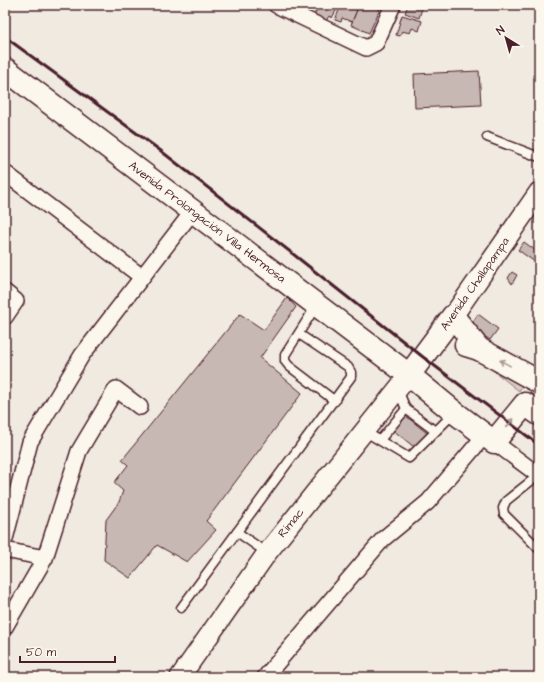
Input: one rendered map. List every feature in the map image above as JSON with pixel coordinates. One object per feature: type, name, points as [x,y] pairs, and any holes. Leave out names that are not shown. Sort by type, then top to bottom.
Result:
[{"type":"main road","name":"Avenida Prolongación Villa Hermosa","points":[[5,69],[317,305],[404,382],[454,412],[490,438]]},
{"type":"main road","name":"Avenida Challapampa","points":[[404,382],[453,316]]},
{"type":"main road","points":[[453,316],[479,349]]},
{"type":"main road","points":[[438,337],[479,349],[539,382]]},
{"type":"main road","points":[[490,438],[532,409]]},
{"type":"street","points":[[276,5],[366,48],[376,43],[393,5]]},
{"type":"street","points":[[5,173],[142,277]]},
{"type":"street","name":"Avenida Challapampa","points":[[453,316],[539,192]]},
{"type":"street","points":[[5,539],[30,442],[82,355],[193,211]]},
{"type":"street","points":[[5,292],[16,301],[5,317]]},
{"type":"street","name":"Rímac","points":[[181,677],[267,553],[372,436],[404,382]]},
{"type":"street","points":[[532,409],[539,387]]},
{"type":"street","points":[[5,627],[45,558],[79,451],[116,389],[140,407]]},
{"type":"street","points":[[265,677],[383,539],[428,502],[490,438],[533,472]]},
{"type":"street","points":[[5,550],[45,558]]},
{"type":"lane","points":[[487,137],[539,157]]},
{"type":"lane","points":[[317,305],[285,355],[285,361],[289,366],[334,401]]},
{"type":"lane","points":[[181,608],[352,377],[348,367],[299,334]]},
{"type":"lane","points":[[404,382],[406,410]]},
{"type":"lane","points":[[406,410],[435,431]]},
{"type":"lane","points":[[406,410],[372,436],[409,458],[454,412]]},
{"type":"lane","points":[[533,472],[537,475],[536,477],[506,501],[503,508],[504,514],[539,549]]},
{"type":"lane","points":[[237,532],[267,553]]},
{"type":"shaded area","points":[[458,338],[524,382],[519,391],[456,341]]},
{"type":"building","points":[[306,5],[319,5],[316,12],[306,7]]},
{"type":"building","points":[[319,5],[339,5],[332,18],[329,16],[326,21],[314,15]]},
{"type":"building","points":[[341,5],[359,5],[352,22],[342,18],[341,22],[335,20]]},
{"type":"building","points":[[359,5],[371,5],[380,9],[369,33],[351,25]]},
{"type":"building","points":[[408,5],[423,5],[419,18],[405,13]]},
{"type":"building","points":[[402,15],[422,21],[419,31],[412,28],[410,33],[402,31],[400,36],[396,35]]},
{"type":"building","points":[[479,71],[481,105],[415,108],[414,74]]},
{"type":"building","points":[[524,242],[539,253],[535,262],[518,250]]},
{"type":"building","points":[[512,272],[517,275],[512,284],[508,278]]},
{"type":"building","points":[[287,298],[296,307],[260,358],[302,393],[206,521],[216,530],[187,562],[157,545],[130,578],[104,560],[106,520],[119,502],[123,491],[114,483],[128,465],[122,460],[240,314],[264,330]]},
{"type":"building","points":[[478,314],[498,329],[490,340],[470,326]]},
{"type":"building","points":[[406,416],[427,433],[414,447],[393,430]]},
{"type":"railway","points":[[5,37],[161,151],[423,357],[539,445]]}]
